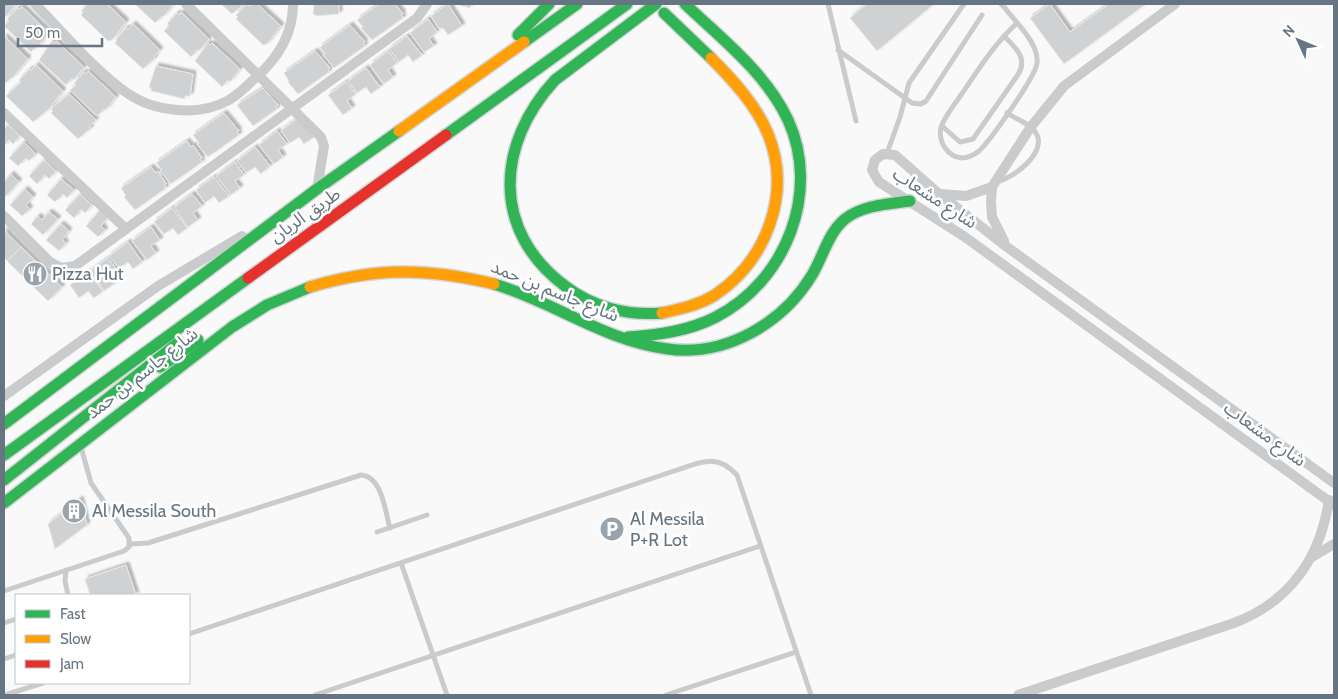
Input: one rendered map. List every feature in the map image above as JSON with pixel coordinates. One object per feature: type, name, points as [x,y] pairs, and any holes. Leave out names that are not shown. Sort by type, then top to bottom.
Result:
[{"type":"main road","points":[[478,74],[549,4]]},
{"type":"main road","name":"طريق الريان","points":[[4,424],[300,201],[577,4]]},
{"type":"main road","name":"طريق الريان","points":[[4,454],[627,4]]},
{"type":"main road","name":"شارع جاسم بن حمد","points":[[656,4],[543,92],[521,128],[515,144],[510,176],[511,204],[515,219],[528,246],[545,270],[568,290],[595,305],[643,315],[674,312],[688,308],[717,294],[730,284],[752,260],[761,246],[768,232],[777,202],[774,154],[763,124],[744,97],[715,64],[664,13]]},
{"type":"main road","name":"شارع جاسم بن حمد","points":[[4,504],[205,347],[271,302],[296,290],[336,278],[364,273],[414,270],[443,273],[496,284],[592,326],[624,337],[667,333],[696,326],[717,317],[738,304],[760,285],[773,268],[788,241],[798,212],[802,189],[801,167],[793,132],[784,111],[766,85],[685,4]]},
{"type":"main road","points":[[624,337],[652,347],[690,350],[722,344],[759,329],[775,318],[796,298],[814,271],[834,232],[845,220],[872,206],[910,201]]},
{"type":"main road","points":[[294,280],[316,273],[354,267],[399,264],[414,270]]},
{"type":"main road","points":[[4,480],[204,323],[223,306],[238,285]]},
{"type":"main road","points":[[76,424],[108,404],[249,304],[279,287]]},
{"type":"street","points":[[34,4],[128,94],[152,104],[176,110],[210,108],[233,97],[258,76],[278,54],[286,41],[291,26],[293,4]]},
{"type":"street","points":[[186,4],[321,137],[324,146],[317,189]]},
{"type":"street","points":[[4,216],[50,262],[61,268],[74,266],[418,18],[427,4]]},
{"type":"street","points":[[1007,247],[992,217],[990,202],[994,185],[1030,128],[1064,86],[1175,4]]},
{"type":"street","points":[[4,113],[126,230]]},
{"type":"street","name":"شارع مشعاب","points":[[1332,502],[1004,264],[874,177],[873,163],[877,157],[887,153],[896,155],[938,193],[1007,247],[1334,483]]},
{"type":"street","points":[[938,193],[966,196],[994,185]]},
{"type":"street","name":"طريق الريان","points":[[4,396],[158,286],[300,201]]},
{"type":"street","points":[[1018,695],[1248,618],[1265,609],[1280,598],[1292,585],[1311,557],[1332,502]]},
{"type":"street","points":[[1311,557],[1334,544]]},
{"type":"lane","points":[[828,4],[856,121]]},
{"type":"lane","points":[[887,153],[909,83],[963,4]]},
{"type":"lane","points":[[1011,4],[1003,6],[1017,23],[1034,48],[1037,63],[1032,77],[985,144],[970,156],[962,158],[946,149],[941,141],[942,126],[1004,36],[1017,23]]},
{"type":"lane","points":[[838,50],[915,104],[921,104],[926,101],[982,15]]},
{"type":"lane","points":[[942,126],[956,140],[969,142],[976,136],[1007,91],[1020,71],[1022,61],[1019,52],[1004,36]]},
{"type":"lane","points":[[994,185],[1018,173],[1030,159],[1038,141],[1036,134],[1030,128],[1007,113]]},
{"type":"lane","points":[[81,444],[83,460],[91,483],[98,497],[129,538],[130,544]]},
{"type":"lane","points":[[190,634],[674,471],[712,460],[728,464],[737,475],[811,695]]},
{"type":"lane","points":[[4,591],[124,551],[130,544],[148,543],[361,475],[369,477],[376,482],[390,528]]},
{"type":"lane","points":[[377,532],[427,515]]},
{"type":"lane","points":[[315,695],[760,546]]},
{"type":"lane","points":[[401,563],[448,695]]},
{"type":"lane","points":[[66,570],[65,581],[68,594]]},
{"type":"lane","points":[[666,695],[796,652]]},
{"type":"lane","points":[[5,695],[40,684]]},
{"type":"building","points":[[4,4],[16,4],[6,17],[4,16]]},
{"type":"building","points":[[88,4],[107,4],[126,22],[112,40],[108,41],[81,15],[83,12],[81,11]]},
{"type":"building","points":[[135,4],[174,4],[155,23]]},
{"type":"building","points":[[221,4],[244,4],[232,14]]},
{"type":"building","points":[[247,4],[248,6],[257,4],[281,26],[267,44],[263,45],[236,19],[238,17],[236,15]]},
{"type":"building","points":[[314,4],[339,4],[339,14],[317,16],[313,14]]},
{"type":"building","points":[[379,4],[395,4],[403,14],[401,15],[403,18],[372,40],[361,28],[363,27],[357,20]]},
{"type":"building","points":[[448,4],[462,26],[448,35],[443,28],[439,29],[431,16]]},
{"type":"building","points":[[454,4],[472,4],[470,8]]},
{"type":"building","points":[[867,4],[934,4],[877,51],[850,18]]},
{"type":"building","points":[[1050,4],[1070,32],[1109,4],[1146,4],[1064,64],[1030,18]]},
{"type":"building","points":[[22,7],[49,33],[39,46],[31,52],[4,26],[9,21],[7,19],[18,8]]},
{"type":"building","points":[[181,12],[209,39],[191,57],[164,31],[169,26],[167,24],[177,13],[179,15]]},
{"type":"building","points":[[428,19],[437,32],[429,39],[434,46],[424,52],[410,33]]},
{"type":"building","points":[[133,24],[160,50],[155,58],[143,69],[115,43],[116,39],[126,28],[128,29]]},
{"type":"building","points":[[350,25],[365,42],[363,43],[365,46],[334,68],[323,55],[325,54],[320,47]]},
{"type":"building","points":[[4,36],[28,59],[14,76],[4,84]]},
{"type":"building","points":[[407,36],[422,55],[413,62],[408,55],[399,62],[389,49]]},
{"type":"building","points":[[52,41],[54,43],[56,41],[84,67],[74,80],[72,78],[66,85],[39,60]]},
{"type":"building","points":[[208,43],[210,45],[212,43],[240,69],[230,82],[228,80],[222,87],[195,61]]},
{"type":"building","points":[[315,51],[330,68],[329,72],[298,94],[288,82],[284,73]]},
{"type":"building","points":[[388,51],[397,63],[388,70],[393,77],[384,84],[370,65]]},
{"type":"building","points":[[36,65],[63,91],[49,109],[33,122],[6,96],[21,82],[19,80]]},
{"type":"building","points":[[156,66],[193,74],[190,96],[185,96],[185,99],[151,91],[149,87]]},
{"type":"building","points":[[366,68],[380,87],[371,94],[366,87],[357,93],[348,81]]},
{"type":"building","points":[[88,71],[116,97],[106,110],[104,109],[97,116],[70,90],[76,85],[74,83],[84,72],[86,74]]},
{"type":"building","points":[[346,82],[356,94],[347,101],[352,108],[343,115],[328,95]]},
{"type":"building","points":[[263,88],[278,105],[276,106],[277,109],[253,126],[237,105]]},
{"type":"building","points":[[69,94],[96,120],[89,127],[91,128],[78,139],[51,113],[53,111],[51,109]]},
{"type":"building","points":[[224,113],[239,131],[237,132],[239,135],[208,157],[197,144],[199,143],[193,135]]},
{"type":"building","points":[[299,117],[314,137],[304,144],[299,137],[290,143],[281,131]]},
{"type":"building","points":[[8,125],[20,136],[13,144],[9,140],[4,146],[4,129]]},
{"type":"building","points":[[277,131],[287,144],[278,150],[283,157],[274,164],[259,145]]},
{"type":"building","points":[[187,141],[191,147],[193,145],[202,158],[200,159],[202,162],[171,184],[156,163]]},
{"type":"building","points":[[24,142],[36,154],[29,161],[26,158],[18,166],[9,158]]},
{"type":"building","points":[[255,147],[270,166],[261,174],[255,167],[246,173],[237,161]]},
{"type":"building","points":[[44,160],[56,171],[49,179],[45,175],[37,184],[29,176]]},
{"type":"building","points":[[235,162],[244,175],[235,181],[240,188],[231,195],[216,176]]},
{"type":"building","points":[[151,167],[156,173],[158,171],[166,184],[164,185],[166,188],[135,210],[124,197],[126,196],[121,188]]},
{"type":"building","points":[[11,174],[19,182],[4,198],[4,182]]},
{"type":"building","points":[[214,177],[229,196],[219,203],[214,196],[205,203],[196,190]]},
{"type":"building","points":[[61,179],[74,190],[67,198],[63,194],[55,202],[47,195]]},
{"type":"building","points":[[25,189],[33,197],[26,205],[30,209],[22,216],[10,205]]},
{"type":"building","points":[[80,194],[92,205],[85,213],[81,209],[74,218],[65,210]]},
{"type":"building","points":[[192,194],[202,206],[193,213],[198,220],[188,227],[174,207]]},
{"type":"building","points":[[172,208],[187,228],[178,235],[173,228],[164,234],[154,222]]},
{"type":"building","points":[[100,210],[108,218],[101,226],[105,230],[98,237],[86,226]]},
{"type":"building","points":[[49,212],[58,219],[43,235],[31,224],[38,216],[42,220]]},
{"type":"building","points":[[61,224],[69,231],[62,240],[66,243],[59,251],[46,240]]},
{"type":"building","points":[[151,227],[160,240],[151,246],[156,253],[147,260],[132,241]]},
{"type":"building","points":[[4,230],[21,247],[7,261],[4,257]]},
{"type":"building","points":[[128,242],[142,262],[133,269],[128,262],[119,268],[109,256]]},
{"type":"building","name":"Pizza Hut","points":[[21,247],[62,287],[48,301],[7,261]]},
{"type":"building","points":[[108,258],[117,270],[109,277],[114,284],[104,291],[90,271]]},
{"type":"building","points":[[88,272],[103,291],[94,298],[88,291],[79,298],[70,285]]},
{"type":"building","name":"Al Messila South","points":[[80,499],[87,525],[55,549],[48,524]]},
{"type":"building","points":[[126,565],[136,594],[90,594],[85,579]]},
{"type":"traffic: fast","points":[[518,35],[549,4]]},
{"type":"traffic: fast","points":[[524,42],[577,4]]},
{"type":"traffic: fast","points":[[446,135],[627,4]]},
{"type":"traffic: fast","points":[[656,4],[555,80],[535,105],[521,131],[513,159],[510,186],[514,214],[524,240],[541,264],[565,286],[598,305],[636,313],[662,313]]},
{"type":"traffic: fast","points":[[628,337],[662,333],[695,326],[716,317],[741,301],[761,281],[778,258],[791,232],[798,204],[801,176],[797,148],[788,120],[779,103],[742,57],[685,4]]},
{"type":"traffic: fast","points":[[664,13],[711,58]]},
{"type":"traffic: fast","points":[[4,424],[317,189],[399,131]]},
{"type":"traffic: fast","points":[[494,284],[538,301],[601,330],[645,345],[668,349],[690,350],[711,348],[751,333],[769,322],[785,308],[812,275],[834,231],[845,219],[868,208],[910,201]]},
{"type":"traffic: fast","points":[[4,455],[248,278]]},
{"type":"traffic: fast","points":[[4,503],[232,327],[267,305],[310,287]]},
{"type":"traffic: fast","points":[[160,367],[198,340]]},
{"type":"traffic: fast","points":[[4,480],[179,342]]},
{"type":"traffic: slow","points":[[399,131],[524,42]]},
{"type":"traffic: slow","points":[[662,313],[682,308],[715,295],[733,280],[749,263],[761,244],[770,224],[775,202],[777,179],[775,156],[768,134],[757,113],[736,84],[711,58]]},
{"type":"traffic: slow","points":[[310,287],[357,276],[402,272],[447,275],[494,284]]},
{"type":"traffic: jam","points":[[248,278],[446,135]]},
{"type":"place","name":"Pizza Hut","points":[[35,274]]},
{"type":"place","name":"Al Messila South","points":[[74,511]]},
{"type":"place","name":"Al Messila P+R Lot","points":[[612,529]]}]
